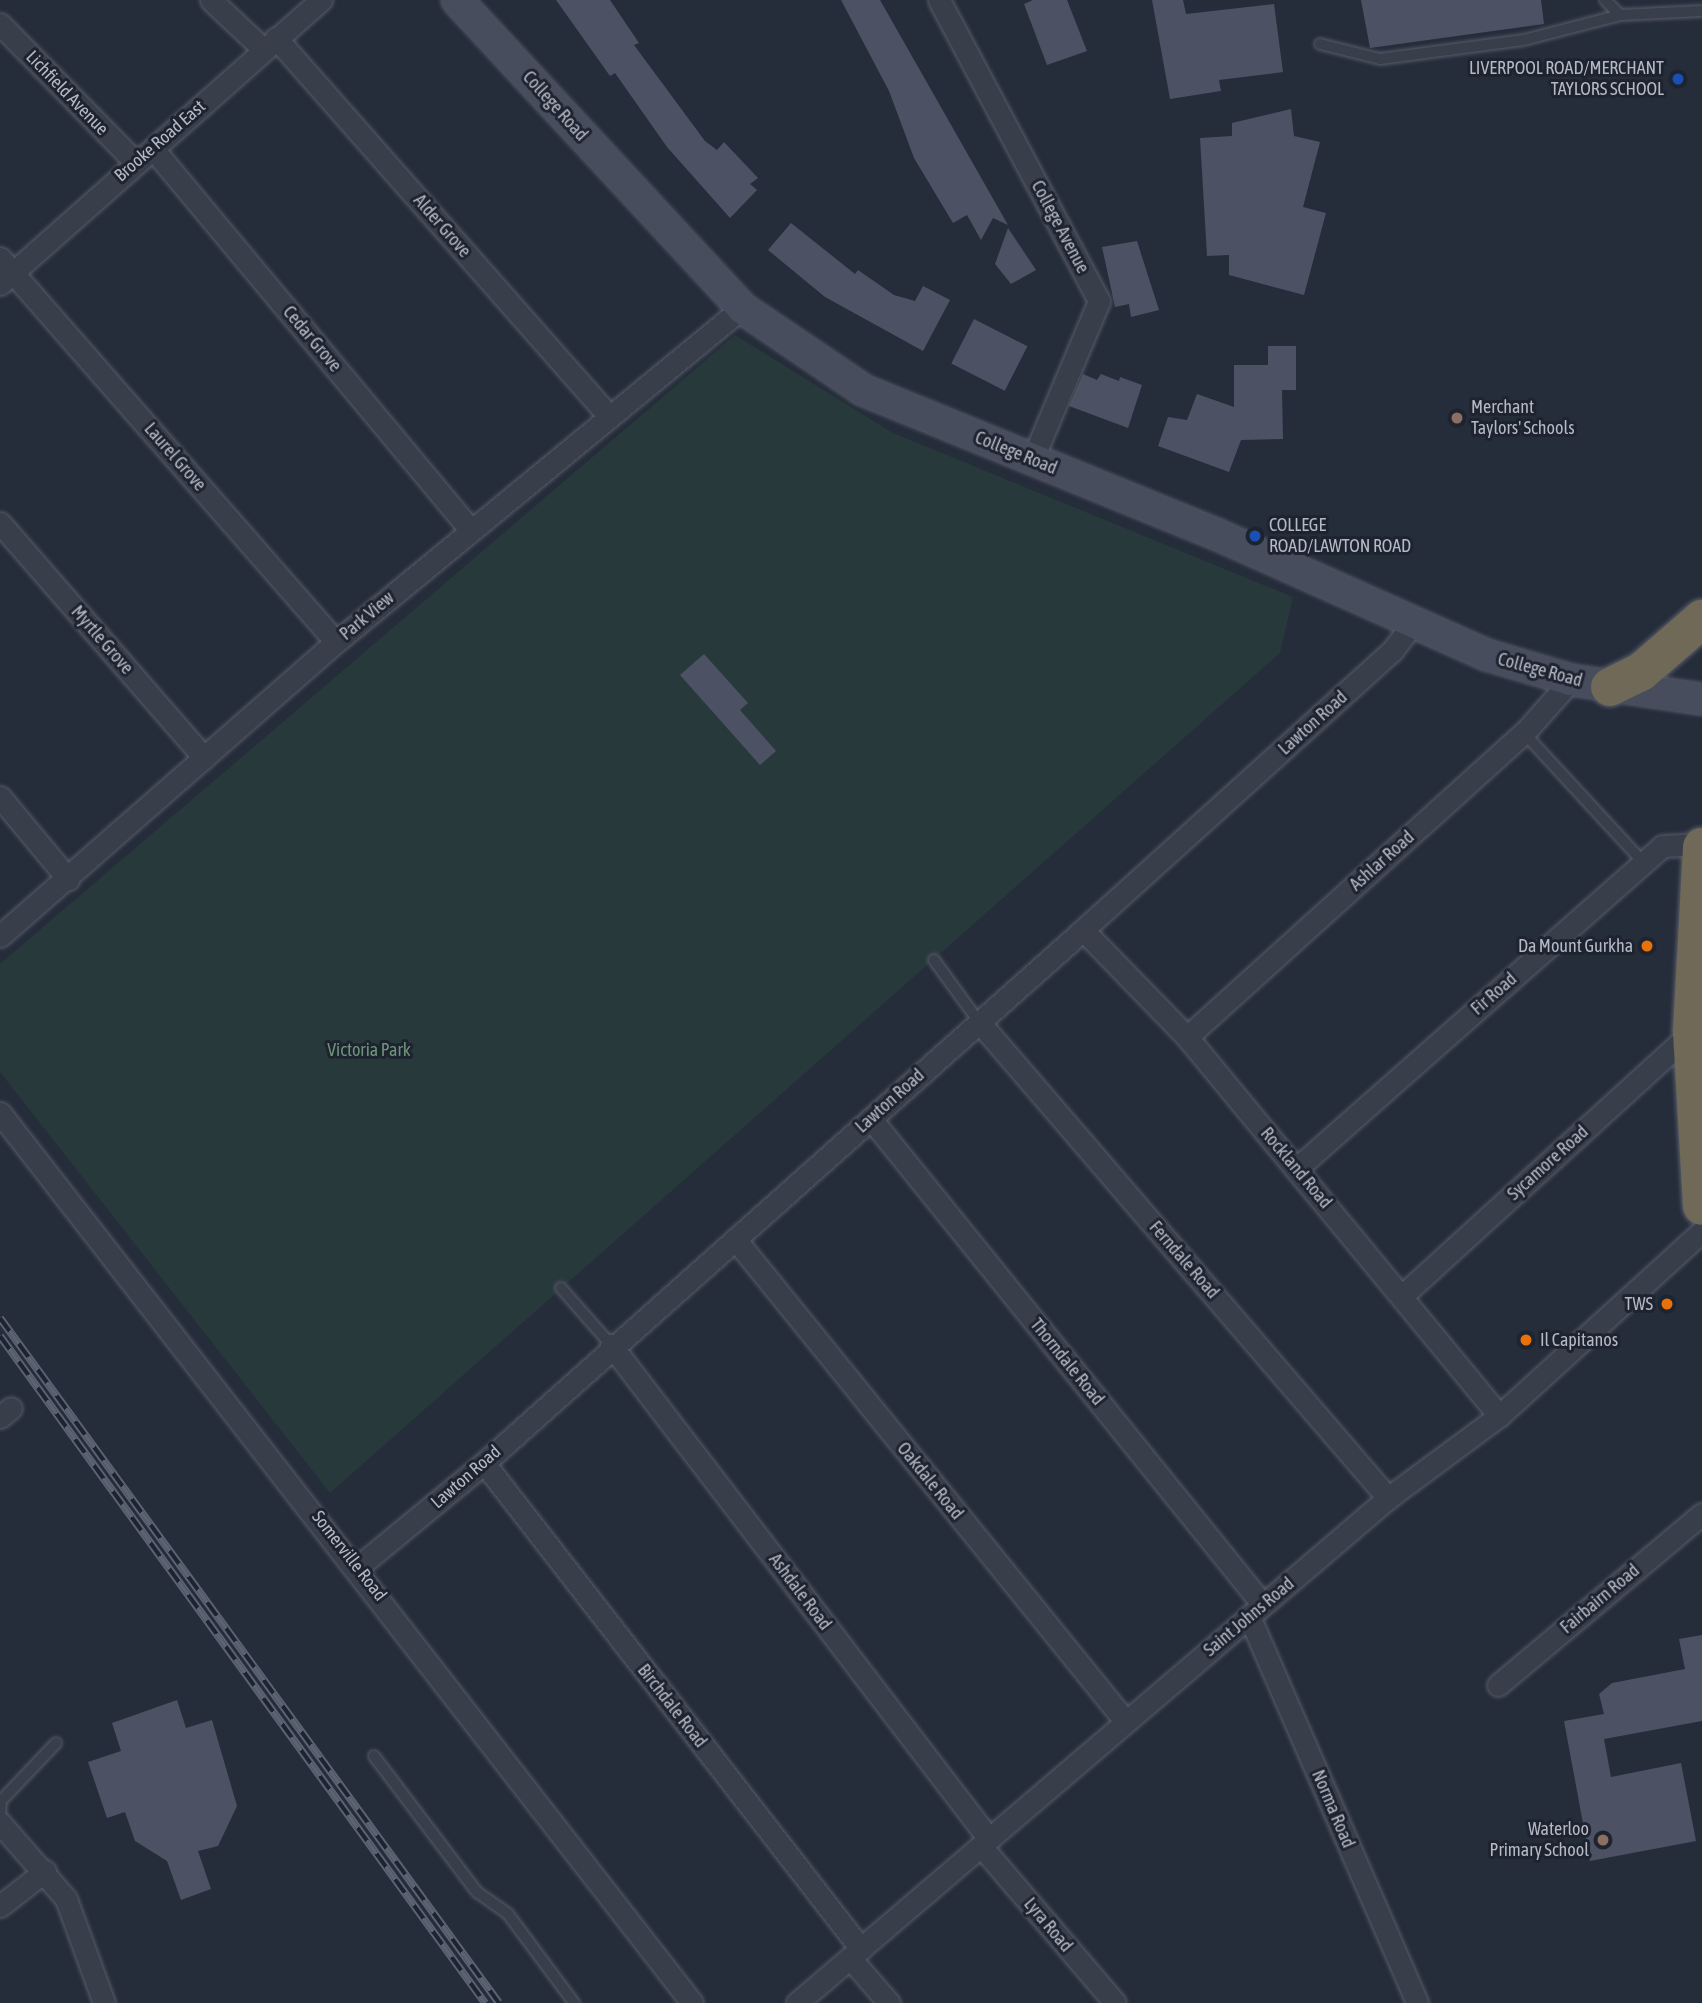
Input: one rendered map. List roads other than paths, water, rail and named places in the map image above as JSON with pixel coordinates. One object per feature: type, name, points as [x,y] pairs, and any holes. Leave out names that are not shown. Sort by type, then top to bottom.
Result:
[{"type":"highway","points":[[1610,687],[1642,672],[1702,619]]},
{"type":"highway","points":[[1702,845],[1700,926],[1692,1032],[1699,1082],[1702,1206]]},
{"type":"street","name":"Alder Grove","points":[[211,0],[270,44],[608,415]]},
{"type":"street","name":"Brooke Road East","points":[[5,271],[135,162],[154,150],[321,0]]},
{"type":"street","name":"College Road","points":[[457,0],[743,308],[802,354],[863,390],[1216,534],[1412,624],[1488,655],[1571,680],[1702,699]]},
{"type":"street","name":"College Avenue","points":[[939,0],[1099,301],[1032,460]]},
{"type":"street","name":"Lichfield Avenue","points":[[0,24],[135,162]]},
{"type":"street","name":"Cedar Grove","points":[[154,150],[470,529]]},
{"type":"street","name":"Laurel Grove","points":[[5,271],[336,642]]},
{"type":"street","name":"Park View","points":[[0,936],[336,642],[608,415],[743,308]]},
{"type":"street","name":"Myrtle Grove","points":[[0,523],[204,758]]},
{"type":"street","name":"Lawton Road","points":[[358,1567],[484,1463],[611,1345],[735,1239],[1083,930],[1392,651],[1412,624]]},
{"type":"street","name":"Ashlar Road","points":[[1187,1037],[1524,733],[1571,680]]},
{"type":"street","points":[[0,797],[68,878]]},
{"type":"street","name":"Fir Road","points":[[1296,1169],[1662,846],[1702,845]]},
{"type":"street","name":"Rockland Road","points":[[1083,930],[1187,1037],[1404,1294],[1499,1416]]},
{"type":"street","name":"Ferndale Road","points":[[979,1022],[1388,1498]]},
{"type":"street","name":"Sycamore Road","points":[[1404,1294],[1692,1032]]},
{"type":"street","name":"Somerville Road","points":[[0,1113],[358,1567],[692,2003]]},
{"type":"street","name":"Thorndale Road","points":[[871,1118],[1256,1610]]},
{"type":"street","name":"Saint Johns Road","points":[[797,2003],[1388,1498],[1499,1416],[1702,1231]]},
{"type":"street","name":"Oakdale Road","points":[[735,1239],[1126,1722]]},
{"type":"street","name":"Ashdale Road","points":[[611,1345],[985,1843]]},
{"type":"street","name":"Birchdale Road","points":[[484,1463],[856,1953],[889,2003]]},
{"type":"street","name":"Fairbairn Road","points":[[1498,1685],[1702,1514]]},
{"type":"street","name":"Norma Road","points":[[1256,1610],[1417,2003]]},
{"type":"street","points":[[0,1823],[45,1871],[66,1899],[104,2003]]},
{"type":"street","name":"Lyra Road","points":[[985,1843],[1115,2003]]},
{"type":"street","points":[[0,1906],[45,1871]]},
{"type":"lane","points":[[1605,0],[1620,15]]},
{"type":"lane","points":[[1320,44],[1380,59],[1524,40],[1620,15],[1702,11]]},
{"type":"lane","points":[[1524,733],[1643,862]]},
{"type":"lane","points":[[934,960],[979,1022]]},
{"type":"lane","points":[[561,1288],[611,1345]]},
{"type":"lane","points":[[0,1816],[1,1801],[55,1743]]},
{"type":"lane","points":[[374,1756],[477,1892],[508,1914],[574,2003]]},
{"type":"railway","points":[[0,1318],[499,2003]]},
{"type":"railway","points":[[0,1336],[485,2003]]},
{"type":"place","name":"LIVERPOOL ROAD/MERCHANT TAYLORS SCHOOL","points":[[1678,79]]},
{"type":"place","name":"Merchant Taylors' Schools","points":[[1457,418]]},
{"type":"place","name":"COLLEGE ROAD/LAWTON ROAD","points":[[1255,536]]},
{"type":"place","name":"Da Mount Gurkha","points":[[1647,946]]},
{"type":"place","name":"TWS","points":[[1667,1304]]},
{"type":"place","name":"Il Capitanos","points":[[1526,1340]]},
{"type":"place","name":"Waterloo Primary School","points":[[1603,1840]]},
{"type":"park label","name":"Victoria Park","points":[[369,1050]]}]
